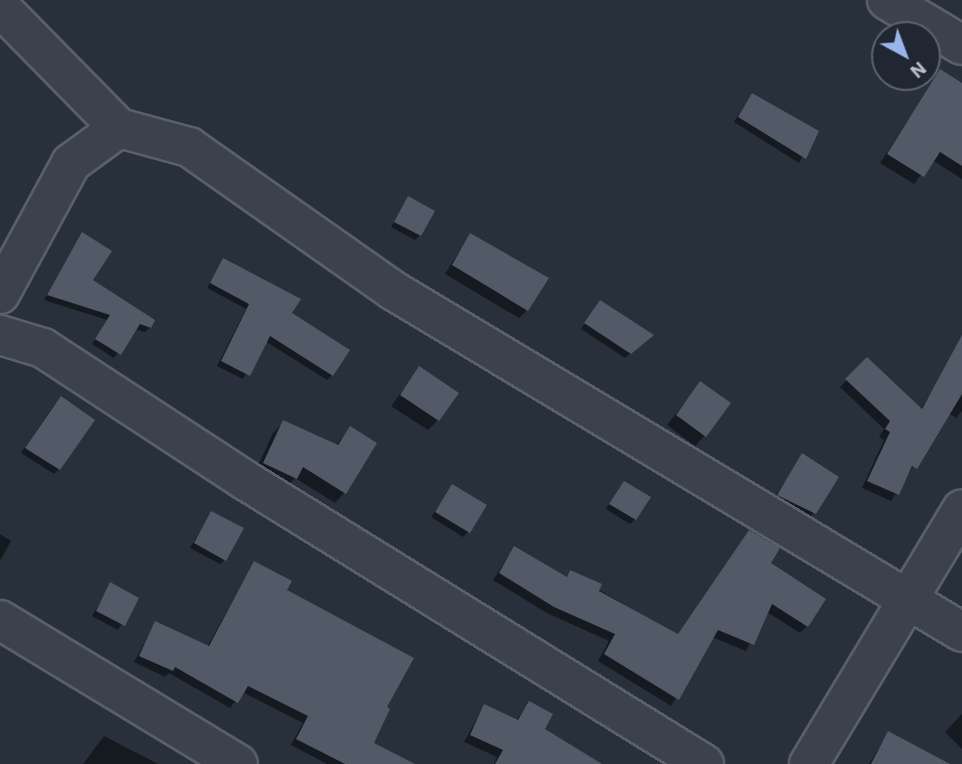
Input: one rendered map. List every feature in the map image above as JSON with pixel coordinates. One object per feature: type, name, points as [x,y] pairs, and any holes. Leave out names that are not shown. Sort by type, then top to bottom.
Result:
[{"type":"street","points":[[887,0],[962,45]]},
{"type":"street","points":[[0,6],[119,128],[189,147],[394,291],[962,632]]},
{"type":"street","points":[[0,294],[71,163],[119,128]]},
{"type":"street","points":[[0,335],[43,348],[243,480],[704,764]]},
{"type":"street","points":[[809,764],[962,509]]},
{"type":"street","points":[[0,620],[238,764]]},
{"type":"building","points":[[941,70],[962,83],[962,166],[940,152],[924,177],[887,154],[926,91],[941,91]]},
{"type":"building","points":[[752,93],[819,131],[806,159],[738,117]]},
{"type":"building","points":[[408,196],[435,211],[421,236],[394,222]]},
{"type":"building","points":[[82,232],[112,251],[93,280],[155,320],[151,328],[140,324],[121,355],[95,339],[110,315],[47,295]]},
{"type":"building","points":[[470,233],[549,278],[528,311],[452,265]]},
{"type":"building","points":[[223,258],[301,299],[292,313],[350,350],[333,376],[270,336],[250,376],[221,361],[249,304],[210,283]]},
{"type":"building","points":[[600,300],[654,335],[631,354],[584,323]]},
{"type":"building","points":[[962,335],[962,394],[917,469],[912,466],[899,495],[867,481],[890,432],[885,429],[890,421],[845,379],[867,357],[922,409]]},
{"type":"building","points":[[419,366],[459,393],[439,421],[400,395]]},
{"type":"building","points":[[700,381],[731,403],[706,437],[676,415]]},
{"type":"building","points":[[61,396],[95,420],[60,470],[25,448]]},
{"type":"building","points":[[283,420],[338,445],[350,426],[377,443],[346,494],[303,467],[297,479],[263,463]]},
{"type":"building","points":[[802,453],[839,477],[816,514],[777,495]]},
{"type":"building","points":[[624,481],[651,497],[636,520],[609,504]]},
{"type":"building","points":[[452,484],[487,505],[470,533],[435,512]]},
{"type":"building","points":[[211,511],[244,528],[226,561],[194,543]]},
{"type":"building","points":[[749,530],[780,548],[771,563],[826,599],[808,627],[772,604],[754,645],[718,630],[679,700],[604,654],[615,634],[554,607],[499,573],[514,546],[567,577],[570,570],[602,584],[599,591],[678,634]]},
{"type":"building","points":[[254,561],[292,581],[287,590],[414,658],[387,707],[390,709],[374,743],[415,764],[345,764],[296,739],[308,716],[248,686],[238,703],[175,667],[173,671],[139,656],[155,621],[209,646]]},
{"type":"building","points":[[110,582],[139,598],[125,626],[96,611]]},
{"type":"building","points":[[529,701],[553,714],[545,729],[602,764],[495,764],[503,750],[470,735],[484,704],[518,720]]},
{"type":"building","points":[[888,731],[950,764],[871,764]]}]
